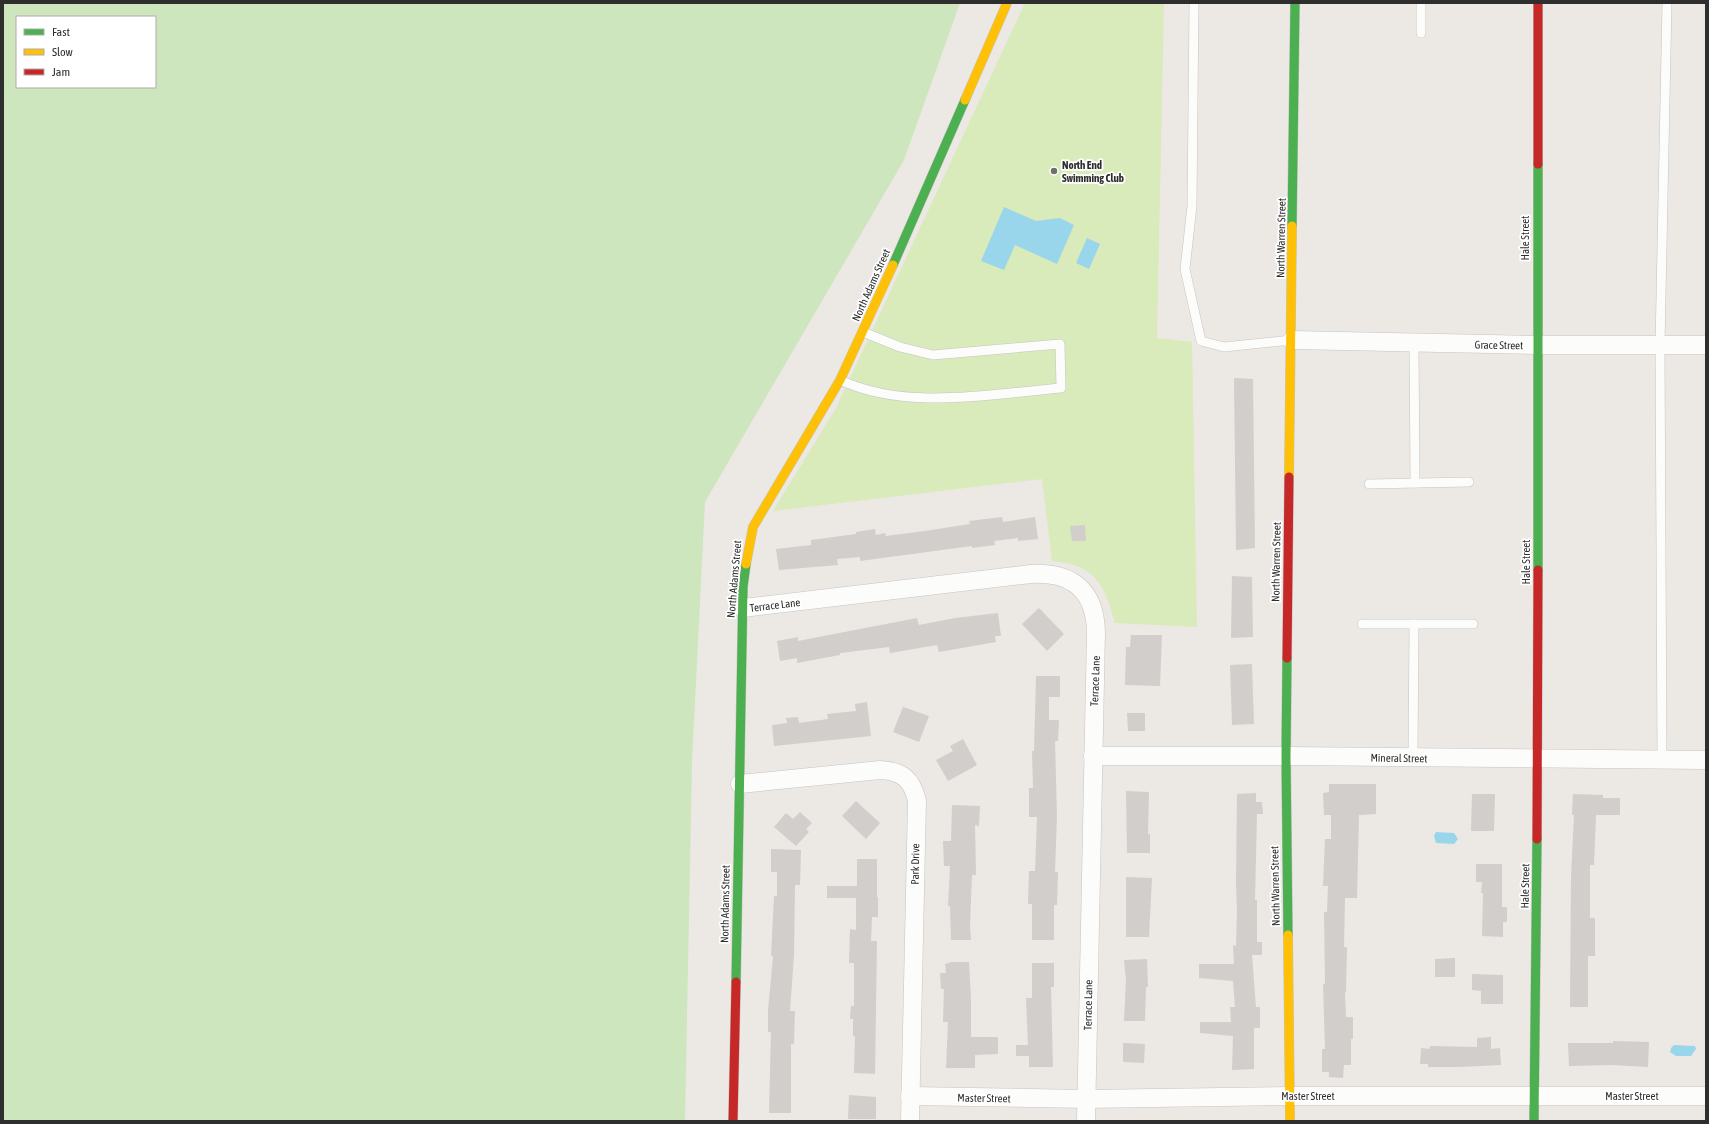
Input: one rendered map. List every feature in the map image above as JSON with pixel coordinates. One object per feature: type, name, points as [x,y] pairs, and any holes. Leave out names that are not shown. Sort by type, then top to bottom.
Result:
[{"type":"street","name":"North Adams Street","points":[[733,1121],[743,608],[747,552],[752,528],[840,380],[863,332],[1007,3]]},
{"type":"street","name":"North Warren Street","points":[[1290,1121],[1286,756],[1295,3]]},
{"type":"street","name":"Hale Street","points":[[1534,1121],[1539,760],[1537,345],[1538,3]]},
{"type":"street","name":"Grace Street","points":[[1292,340],[1537,345],[1706,345]]},
{"type":"street","name":"Terrace Lane","points":[[743,608],[1031,574],[1060,576],[1072,582],[1084,592],[1092,604],[1096,616],[1086,1121]]},
{"type":"street","name":"Mineral Street","points":[[1093,756],[1286,756],[1539,760],[1706,760]]},
{"type":"street","name":"Park Drive","points":[[740,784],[880,770],[901,774],[909,781],[914,790],[917,801],[910,1121]]},
{"type":"street","name":"Master Street","points":[[910,1096],[1087,1100],[1290,1096],[1706,1096]]},
{"type":"lane","points":[[1194,3],[1192,206],[1185,269],[1201,341],[1224,347],[1292,340]]},
{"type":"lane","points":[[1421,3],[1421,34]]},
{"type":"lane","points":[[1662,760],[1660,345],[1667,3]]},
{"type":"lane","points":[[840,380],[855,387],[901,398],[964,396],[1061,388],[1060,344],[933,355],[900,347],[863,332]]},
{"type":"lane","points":[[1414,343],[1415,483]]},
{"type":"lane","points":[[1369,484],[1469,482]]},
{"type":"lane","points":[[1362,624],[1473,624]]},
{"type":"lane","points":[[1413,758],[1414,624]]},
{"type":"green space","points":[[3,3],[960,3],[904,160],[705,502],[692,763],[685,1121],[3,1121]]},
{"type":"green space","name":"North End Swimming Club","points":[[1025,3],[1164,3],[1157,338],[1192,342],[1197,627],[1115,623],[1107,597],[1096,579],[1079,567],[1067,563],[1052,561],[1042,479],[773,511],[836,408]]},
{"type":"water","points":[[1004,207],[1036,221],[1060,218],[1074,225],[1057,264],[1015,245],[1004,270],[981,261]]},
{"type":"water","points":[[1087,238],[1100,244],[1089,269],[1076,263]]},
{"type":"water","points":[[1436,832],[1454,833],[1458,839],[1454,844],[1436,843],[1434,836]]},
{"type":"water","points":[[1674,1045],[1695,1046],[1696,1049],[1691,1056],[1676,1056],[1670,1052]]},
{"type":"building","points":[[1234,378],[1253,379],[1255,548],[1236,550]]},
{"type":"building","points":[[1002,517],[1003,522],[1035,517],[1038,539],[1018,541],[1018,538],[994,541],[995,545],[972,548],[972,546],[860,561],[860,557],[837,559],[838,565],[779,570],[776,549],[811,545],[811,540],[856,534],[856,532],[875,529],[876,535],[885,533],[886,536],[970,524],[969,521]]},
{"type":"building","points":[[1085,525],[1086,541],[1072,541],[1070,526]]},
{"type":"building","points":[[1232,576],[1252,577],[1253,637],[1231,638]]},
{"type":"building","points":[[1039,608],[1064,634],[1047,651],[1022,624]]},
{"type":"building","points":[[998,613],[1001,636],[995,636],[996,642],[939,652],[937,645],[890,653],[889,647],[840,653],[840,655],[797,663],[797,658],[780,661],[777,641],[798,637],[798,641],[917,618],[919,625],[955,618]]},
{"type":"building","points":[[1131,635],[1162,635],[1160,686],[1125,685],[1126,647],[1130,647]]},
{"type":"building","points":[[1252,664],[1254,724],[1232,725],[1230,665]]},
{"type":"building","points":[[1036,676],[1060,676],[1060,697],[1049,697],[1049,720],[1059,720],[1058,741],[1055,741],[1057,817],[1055,872],[1058,872],[1057,905],[1054,905],[1054,940],[1032,940],[1032,904],[1028,904],[1029,871],[1035,871],[1037,817],[1029,817],[1029,788],[1033,788],[1032,751],[1034,751]]},
{"type":"building","points":[[867,702],[871,736],[774,746],[772,725],[787,723],[786,718],[798,717],[799,723],[828,719],[827,714],[856,711],[855,704]]},
{"type":"building","points":[[903,707],[929,716],[919,742],[893,732]]},
{"type":"building","points":[[1127,713],[1145,713],[1145,731],[1128,731]]},
{"type":"building","points":[[963,739],[977,765],[948,781],[936,760],[953,751],[950,746]]},
{"type":"building","points":[[1329,784],[1376,784],[1376,814],[1359,815],[1357,898],[1345,898],[1344,947],[1347,947],[1345,992],[1346,1017],[1353,1017],[1353,1039],[1351,1039],[1351,1065],[1344,1065],[1343,1078],[1329,1077],[1329,1072],[1322,1072],[1322,1049],[1325,1049],[1323,984],[1325,984],[1324,912],[1327,912],[1328,886],[1323,886],[1325,839],[1331,839],[1331,815],[1324,815],[1323,793],[1329,792]]},
{"type":"building","points":[[1126,791],[1149,792],[1148,834],[1150,834],[1150,853],[1127,853]]},
{"type":"building","points":[[1256,793],[1256,802],[1262,802],[1263,814],[1257,814],[1255,900],[1257,900],[1257,942],[1262,942],[1262,955],[1252,955],[1256,1007],[1260,1007],[1260,1028],[1254,1028],[1254,1069],[1232,1070],[1233,1036],[1200,1033],[1200,1022],[1231,1022],[1230,1007],[1235,1007],[1233,981],[1199,978],[1199,964],[1234,964],[1233,945],[1236,946],[1237,911],[1237,794]]},
{"type":"building","points":[[1472,794],[1495,794],[1494,831],[1471,831]]},
{"type":"building","points":[[1573,794],[1603,795],[1603,798],[1620,798],[1620,815],[1596,815],[1594,865],[1590,865],[1590,918],[1595,918],[1595,956],[1588,956],[1588,1007],[1570,1007],[1571,877],[1574,815],[1572,815]]},
{"type":"building","points":[[856,801],[880,823],[866,839],[842,816]]},
{"type":"building","points":[[952,805],[980,806],[979,826],[975,825],[976,875],[972,875],[970,925],[971,940],[951,940],[950,906],[948,906],[950,866],[944,866],[943,841],[951,841]]},
{"type":"building","points":[[800,812],[812,823],[806,829],[809,832],[796,846],[774,827],[786,813],[793,819]]},
{"type":"building","points":[[771,849],[801,850],[800,885],[795,885],[794,955],[790,1011],[795,1011],[794,1044],[791,1044],[791,1113],[769,1113],[771,1032],[768,1032],[768,1011],[773,956],[771,956],[774,896],[777,896],[777,872],[771,872]]},
{"type":"building","points":[[857,859],[877,859],[878,917],[872,917],[871,941],[877,941],[875,1074],[854,1073],[855,1036],[853,1036],[853,1019],[850,1019],[851,1006],[854,1006],[854,963],[849,963],[850,929],[856,930],[856,898],[827,898],[827,886],[857,886]]},
{"type":"building","points":[[1476,864],[1502,864],[1502,907],[1507,907],[1507,922],[1503,922],[1503,937],[1482,936],[1483,893],[1481,893],[1482,882],[1476,882]]},
{"type":"building","points":[[1126,877],[1152,878],[1149,937],[1126,937]]},
{"type":"building","points":[[1455,958],[1455,977],[1435,977],[1435,959]]},
{"type":"building","points":[[1147,959],[1148,987],[1146,987],[1145,1021],[1124,1021],[1126,980],[1124,960]]},
{"type":"building","points":[[951,962],[969,962],[971,1037],[998,1037],[998,1054],[975,1055],[975,1068],[946,1068],[948,1022],[943,1022],[944,989],[941,989],[940,973],[946,973],[945,964]]},
{"type":"building","points":[[1032,963],[1054,963],[1054,987],[1051,987],[1053,1067],[1029,1067],[1029,1056],[1016,1056],[1016,1045],[1028,1045],[1026,998],[1032,998]]},
{"type":"building","points":[[1472,974],[1503,975],[1503,1004],[1481,1004],[1481,991],[1472,990]]},
{"type":"building","points":[[1491,1037],[1491,1049],[1500,1048],[1501,1065],[1428,1067],[1428,1064],[1420,1064],[1421,1048],[1430,1049],[1430,1046],[1477,1047],[1477,1038]]},
{"type":"building","points":[[1613,1041],[1649,1042],[1648,1067],[1612,1065],[1569,1066],[1568,1043],[1613,1043]]},
{"type":"building","points":[[1123,1043],[1145,1044],[1144,1063],[1123,1062]]},
{"type":"building","points":[[849,1095],[876,1097],[876,1119],[848,1119]]},
{"type":"traffic: fast","points":[[1292,226],[1295,3]]},
{"type":"traffic: fast","points":[[893,265],[965,100]]},
{"type":"traffic: fast","points":[[1538,164],[1538,570]]},
{"type":"traffic: fast","points":[[736,982],[743,587],[746,564]]},
{"type":"traffic: fast","points":[[1287,658],[1286,756],[1288,935]]},
{"type":"traffic: fast","points":[[1534,1121],[1537,839]]},
{"type":"traffic: slow","points":[[965,100],[1007,3]]},
{"type":"traffic: slow","points":[[1289,477],[1292,226]]},
{"type":"traffic: slow","points":[[746,564],[753,527],[840,380],[893,265]]},
{"type":"traffic: slow","points":[[1288,935],[1290,1121]]},
{"type":"traffic: jam","points":[[1538,3],[1538,164]]},
{"type":"traffic: jam","points":[[1287,658],[1289,477]]},
{"type":"traffic: jam","points":[[1537,839],[1538,570]]},
{"type":"traffic: jam","points":[[733,1121],[736,982]]},
{"type":"place","name":"North End Swimming Club","points":[[1054,171]]}]
